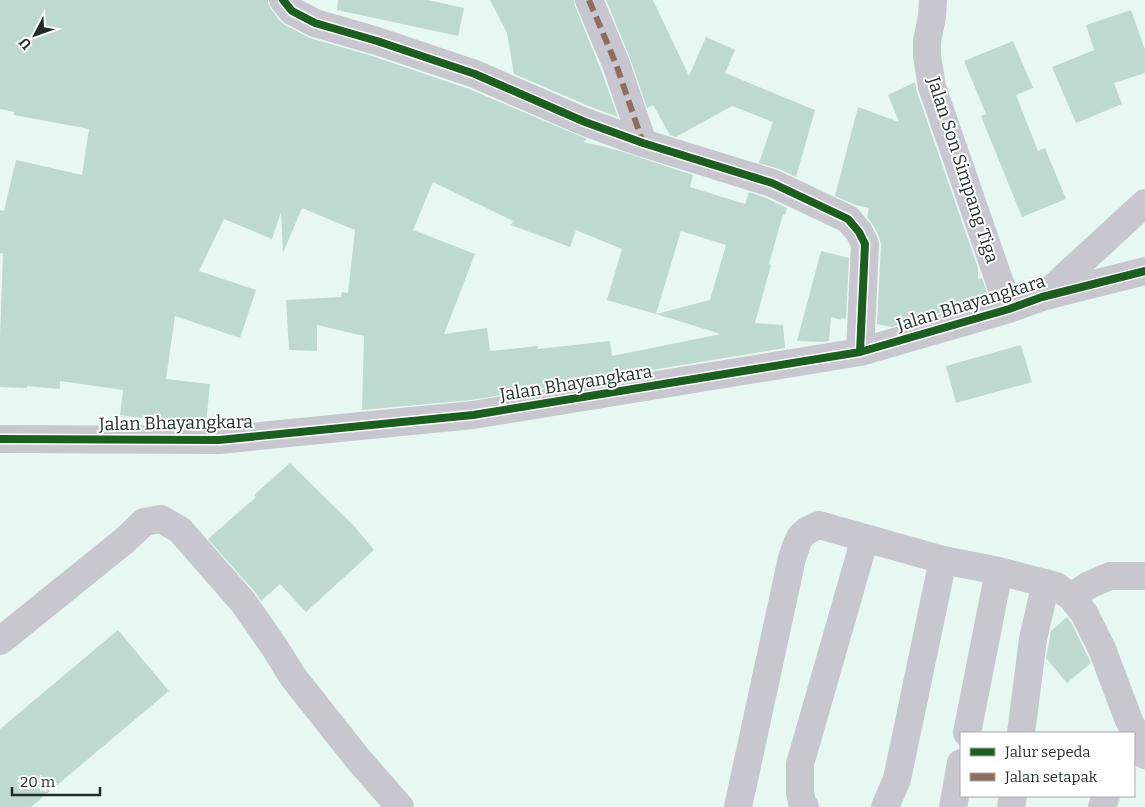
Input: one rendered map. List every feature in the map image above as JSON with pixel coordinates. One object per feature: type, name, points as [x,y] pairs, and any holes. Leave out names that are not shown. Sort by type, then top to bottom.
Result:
[{"type":"street","points":[[282,0],[292,10],[315,22],[474,74],[585,122],[643,143],[772,183],[848,220],[859,232],[866,244],[860,352]]},
{"type":"street","points":[[589,0],[616,64],[643,143]]},
{"type":"street","name":"Jalan Son Simpang Tiga","points":[[932,0],[932,17],[927,41],[927,56],[932,87],[1009,309]]},
{"type":"street","points":[[1042,297],[1145,203]]},
{"type":"street","name":"Jalan Bhayangkara","points":[[0,439],[219,440],[473,415],[860,352],[1009,309],[1042,297],[1145,271]]},
{"type":"street","points":[[0,641],[124,541],[144,522],[161,519],[180,530],[243,602],[293,678],[358,759],[400,807]]},
{"type":"street","points":[[738,807],[792,558],[800,536],[819,524],[943,560],[999,571],[1056,586],[1071,597],[1084,613],[1102,650],[1126,726]]},
{"type":"street","points":[[805,807],[800,793],[800,764],[865,538]]},
{"type":"street","points":[[885,807],[897,779],[943,560]]},
{"type":"street","points":[[967,732],[999,571]]},
{"type":"street","points":[[1071,597],[1089,585],[1110,576],[1145,576]]},
{"type":"street","points":[[1020,732],[1033,639],[1046,583]]},
{"type":"street","points":[[1135,740],[1145,755]]},
{"type":"street","points":[[952,807],[960,768]]},
{"type":"building","points":[[0,0],[268,0],[271,9],[280,21],[310,38],[372,56],[469,89],[587,139],[583,142],[617,150],[693,175],[690,187],[745,204],[749,192],[787,208],[785,215],[783,214],[769,264],[771,265],[755,323],[783,325],[785,348],[471,400],[362,410],[364,336],[317,325],[317,351],[289,350],[286,300],[341,297],[342,292],[348,293],[355,230],[302,208],[283,253],[281,212],[272,239],[224,219],[199,271],[256,290],[240,338],[175,316],[166,379],[210,384],[206,424],[170,424],[170,422],[120,415],[123,390],[60,381],[60,389],[27,386],[27,388],[0,387],[3,254],[0,253],[0,210],[4,211],[16,160],[82,175],[89,129],[14,115],[14,112],[0,109]],"holes":[[[433,182],[513,221],[511,225],[570,247],[576,230],[622,249],[607,300],[721,334],[612,356],[610,341],[538,349],[538,346],[490,351],[487,328],[444,334],[475,254],[413,230]],[[681,231],[726,245],[710,300],[656,314]]]},
{"type":"building","points":[[338,0],[428,0],[464,8],[458,36],[337,10]]},
{"type":"building","points":[[490,0],[574,0],[618,117],[514,74],[507,33]]},
{"type":"building","points":[[606,0],[653,0],[689,76],[706,37],[735,50],[725,73],[815,110],[796,177],[759,163],[773,122],[732,106],[676,137],[670,135],[653,105],[647,108],[630,58]]},
{"type":"building","points":[[1131,10],[1145,50],[1145,73],[1114,83],[1122,104],[1076,123],[1052,67],[1094,50],[1086,25]]},
{"type":"building","points":[[1013,41],[1033,88],[1016,95],[1038,151],[1045,148],[1066,199],[1022,217],[981,116],[986,114],[964,61]]},
{"type":"building","points":[[915,82],[978,268],[978,279],[982,278],[989,299],[971,304],[954,304],[954,309],[907,320],[907,322],[892,327],[877,324],[881,245],[873,225],[867,217],[869,208],[855,205],[835,196],[858,107],[899,122],[888,95]]},
{"type":"building","points":[[821,251],[849,258],[846,319],[841,318],[841,320],[831,317],[829,341],[797,341]]},
{"type":"building","points":[[1021,345],[1032,382],[956,403],[946,366]]},
{"type":"building","points":[[290,463],[354,526],[374,550],[306,612],[280,584],[261,601],[208,539],[256,497],[254,495]]},
{"type":"building","points":[[1067,617],[1091,663],[1067,683],[1046,658],[1051,631]]},
{"type":"building","points":[[118,630],[169,691],[31,807],[0,807],[0,729]]},
{"type":"marked path","points":[[589,0],[616,64],[643,143]]},
{"type":"cycle path","points":[[283,0],[292,11],[315,23],[377,41],[475,74],[585,122],[643,143],[772,183],[848,219],[859,232],[865,244],[860,352]]},
{"type":"cycle path","points":[[0,439],[219,440],[473,415],[860,352],[1009,309],[1042,297],[1145,271]]}]
